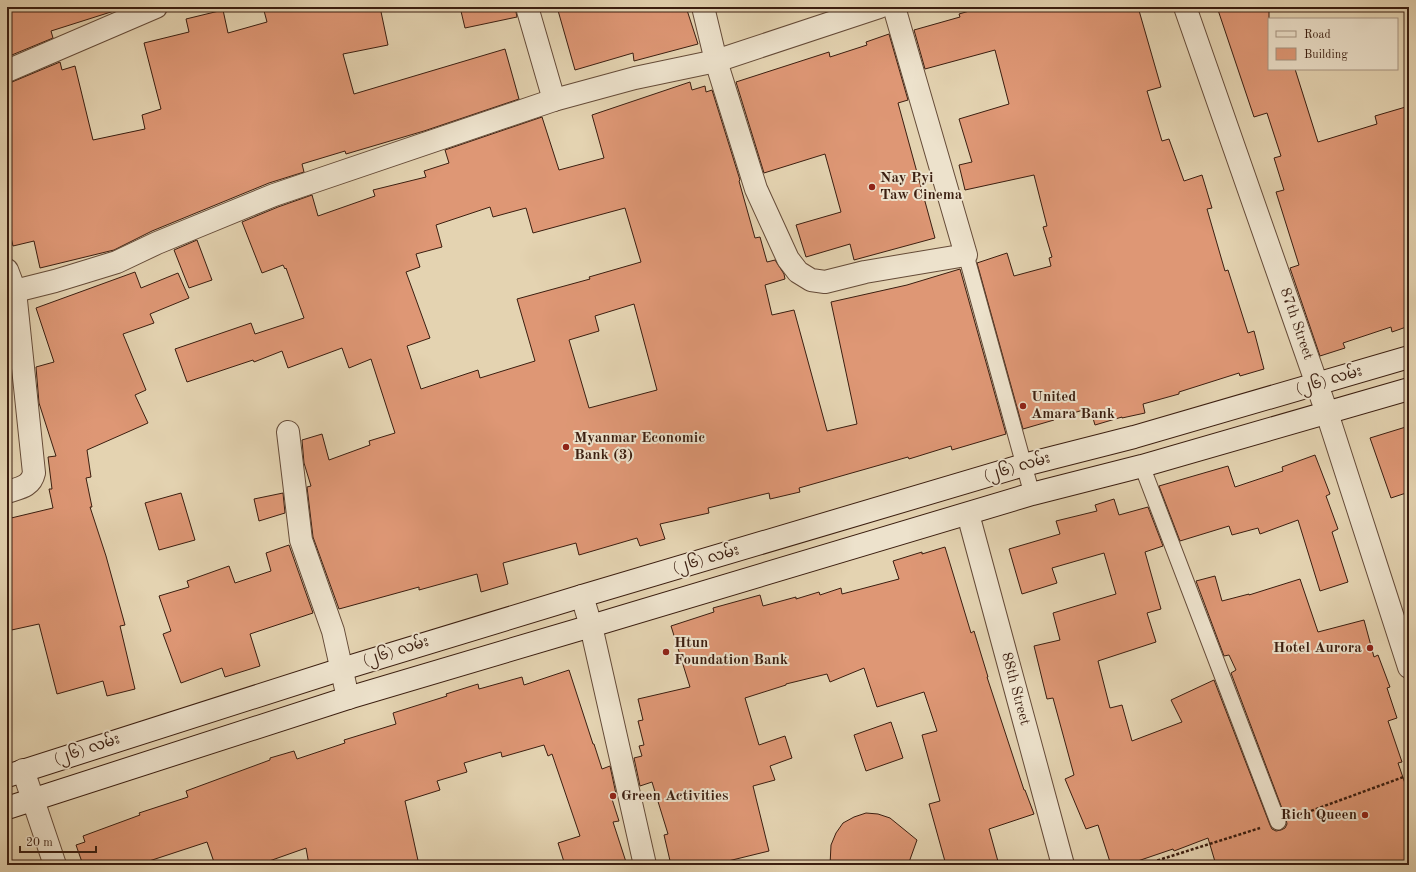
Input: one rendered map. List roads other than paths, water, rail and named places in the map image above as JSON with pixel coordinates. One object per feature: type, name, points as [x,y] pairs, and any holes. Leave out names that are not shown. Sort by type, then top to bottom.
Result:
[{"type":"street","points":[[7,71],[126,13],[156,7]]},
{"type":"street","points":[[527,7],[554,100]]},
{"type":"street","points":[[703,7],[716,61],[756,189],[788,259],[801,274],[811,280],[825,282],[865,272],[966,255],[894,7]]},
{"type":"street","points":[[15,291],[56,281],[117,262],[163,241],[274,195],[554,100],[635,78],[716,61],[879,7]]},
{"type":"street","name":"87th Street","points":[[1186,7],[1327,413],[1409,666]]},
{"type":"street","points":[[7,270],[15,291],[34,473],[32,479],[27,485],[7,492]]},
{"type":"street","name":"(၂၆) လမ်း","points":[[15,773],[342,669],[582,596],[1024,465],[1134,437],[1409,357]]},
{"type":"street","name":"(၂၆) လမ်း","points":[[7,808],[348,698],[1032,494],[1142,466],[1409,389]]},
{"type":"street","points":[[288,432],[301,540],[333,631],[348,698]]},
{"type":"street","name":"88th Street","points":[[968,514],[1063,865]]},
{"type":"street","points":[[582,596],[591,626],[645,865]]},
{"type":"street","points":[[15,773],[32,801],[55,865]]},
{"type":"lane","points":[[966,255],[1032,494]]},
{"type":"lane","points":[[1142,466],[1278,822]]},
{"type":"place","name":"Nay Pyi Taw Cinema","points":[[872,187]]},
{"type":"place","name":"United Amara Bank","points":[[1023,406]]},
{"type":"place","name":"Myanmar Economic Bank (3)","points":[[566,447]]},
{"type":"place","name":"Hotel Aurora","points":[[1370,648]]},
{"type":"place","name":"Htun Foundation Bank","points":[[666,652]]},
{"type":"place","name":"Green Activities","points":[[613,796]]},
{"type":"place","name":"Rich Queen","points":[[1365,815]]}]
